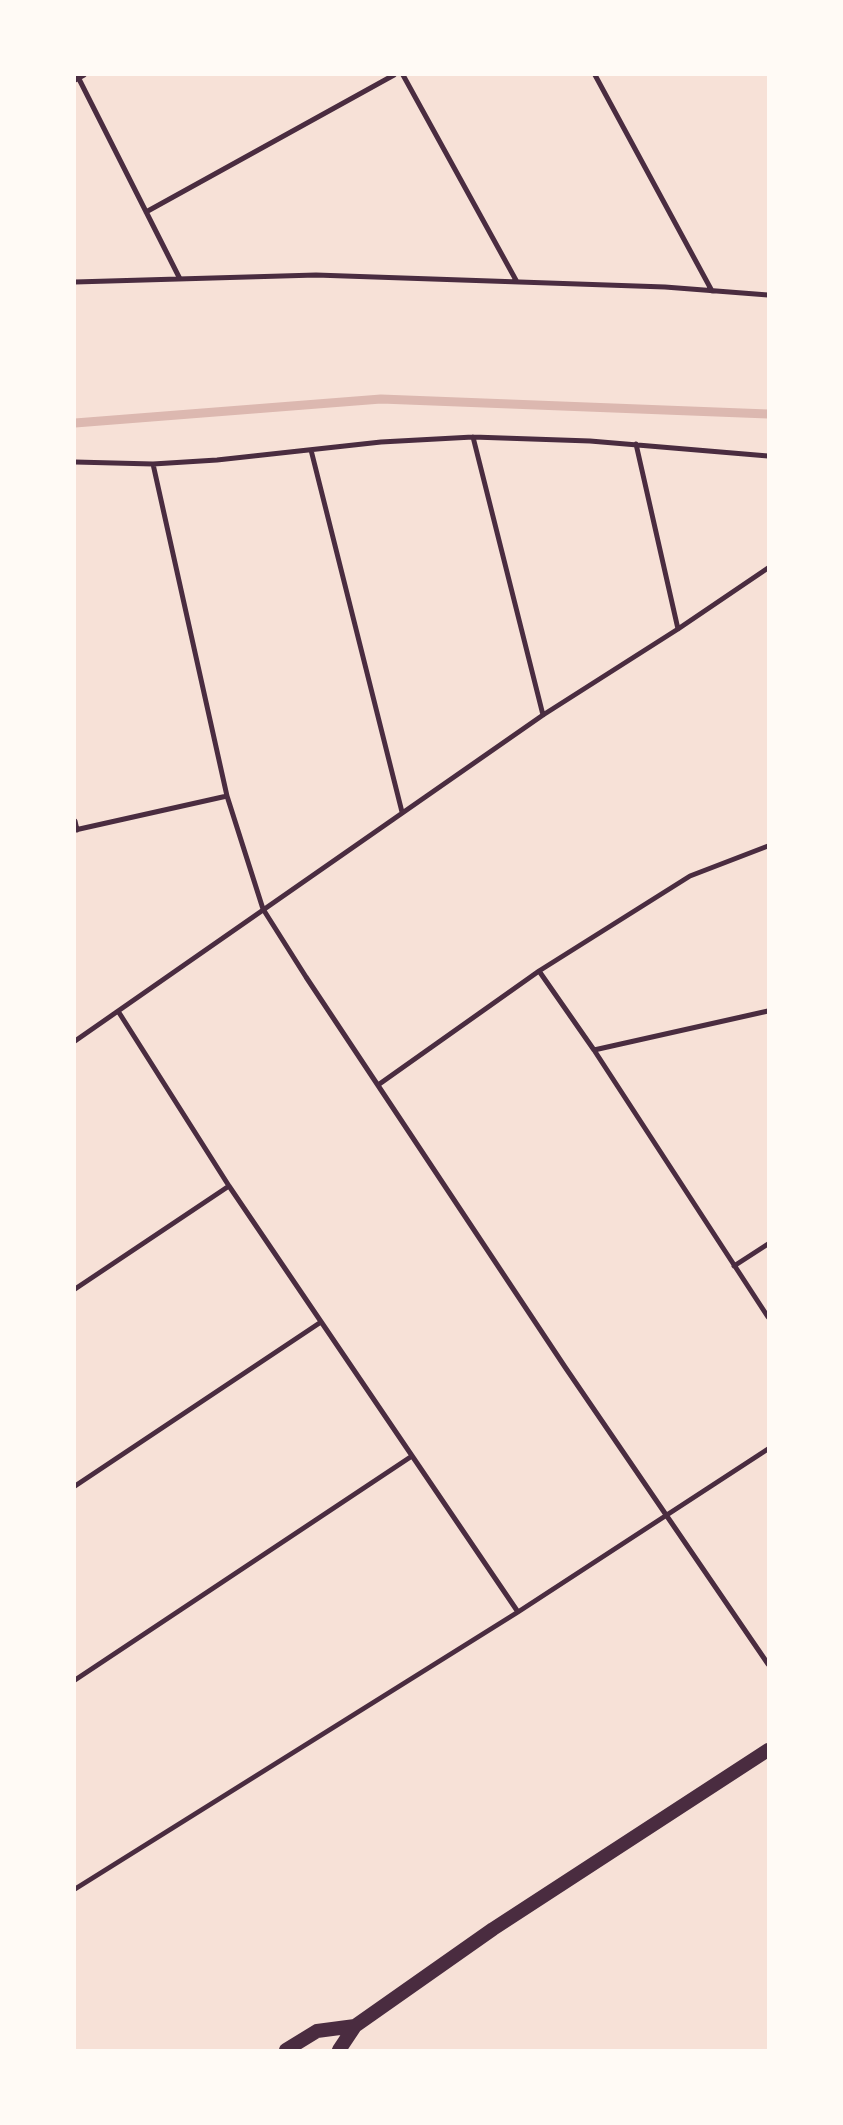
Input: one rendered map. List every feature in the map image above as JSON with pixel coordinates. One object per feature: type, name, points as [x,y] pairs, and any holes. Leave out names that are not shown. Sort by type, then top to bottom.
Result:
[{"type":"highway","points":[[339,2050],[355,2026],[493,1929],[768,1750]]},
{"type":"highway","points":[[286,2050],[317,2031],[355,2026]]},
{"type":"street","points":[[146,212],[394,75]]},
{"type":"street","points":[[403,75],[517,282]]},
{"type":"street","points":[[596,75],[712,291]]},
{"type":"street","points":[[78,77],[180,279]]},
{"type":"street","points":[[75,282],[316,275],[517,282],[768,295]]},
{"type":"street","points":[[473,436],[543,715]]},
{"type":"street","points":[[75,462],[153,464],[381,442],[473,436],[636,444],[768,456]]},
{"type":"street","points":[[636,444],[678,629]]},
{"type":"street","points":[[311,450],[402,812]]},
{"type":"street","points":[[153,464],[227,796],[263,909],[306,977],[666,1517],[768,1664]]},
{"type":"street","points":[[75,1041],[543,715],[678,629],[768,568]]},
{"type":"street","points":[[75,821],[76,830],[227,796]]},
{"type":"street","points":[[378,1084],[539,971],[690,876],[768,846]]},
{"type":"street","points":[[539,971],[594,1050],[768,1316]]},
{"type":"street","points":[[594,1050],[768,1011]]},
{"type":"street","points":[[118,1012],[229,1186],[518,1612]]},
{"type":"street","points":[[75,1289],[229,1186]]},
{"type":"street","points":[[734,1266],[768,1244]]},
{"type":"street","points":[[75,1486],[321,1322]]},
{"type":"street","points":[[75,1889],[518,1612],[768,1450]]},
{"type":"street","points":[[75,1680],[412,1456]]},
{"type":"waterway","points":[[75,423],[381,399],[768,414]]}]
